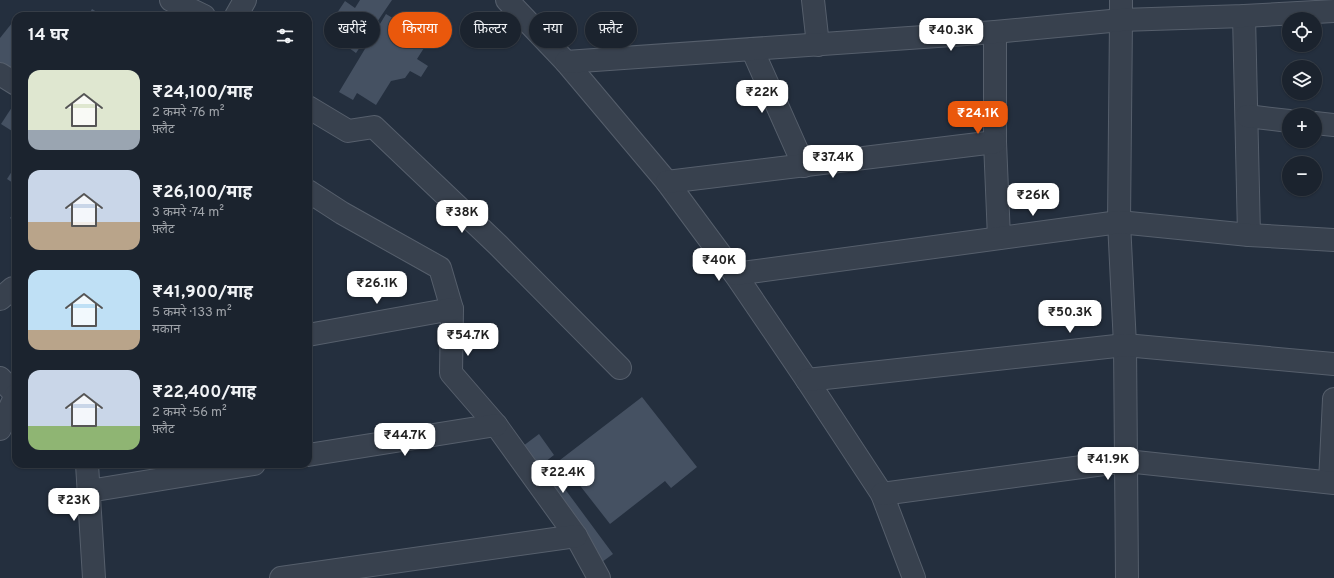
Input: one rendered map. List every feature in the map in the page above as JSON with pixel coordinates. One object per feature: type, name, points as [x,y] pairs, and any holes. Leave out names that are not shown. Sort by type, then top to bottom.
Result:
[{"type":"street","points":[[172,0],[196,12]]},
{"type":"street","points":[[238,12],[245,0]]},
{"type":"street","points":[[507,0],[566,62],[667,182],[735,274],[882,494],[914,578]]},
{"type":"street","points":[[813,0],[818,46]]},
{"type":"street","points":[[566,62],[818,46],[995,32],[1121,10],[1244,16],[1334,11]]},
{"type":"street","points":[[1121,10],[1118,222],[1125,345],[1127,578]]},
{"type":"street","points":[[1244,16],[1249,235]]},
{"type":"street","points":[[995,32],[994,142],[999,238]]},
{"type":"street","points":[[752,49],[804,166]]},
{"type":"street","points":[[0,74],[12,82]]},
{"type":"street","points":[[312,109],[348,131],[374,127],[498,244],[620,368]]},
{"type":"street","points":[[1247,116],[1282,120]]},
{"type":"street","points":[[1322,124],[1334,125]]},
{"type":"street","points":[[667,182],[994,142]]},
{"type":"street","points":[[312,194],[342,213],[440,268],[452,309],[451,373],[496,425],[576,536],[599,578]]},
{"type":"street","points":[[735,274],[1118,222],[1249,235],[1334,240]]},
{"type":"street","points":[[312,334],[452,309]]},
{"type":"street","points":[[807,380],[1125,345],[1334,364]]},
{"type":"street","points":[[0,378],[12,391]]},
{"type":"street","points":[[882,494],[1126,461],[1332,483],[1334,399]]},
{"type":"street","points":[[0,429],[12,404]]},
{"type":"street","points":[[312,454],[496,425]]},
{"type":"street","points":[[87,468],[94,578]]},
{"type":"street","points":[[89,491],[230,468]]},
{"type":"street","points":[[281,578],[576,536]]},
{"type":"building","points":[[360,0],[392,0],[380,18],[380,12],[338,12],[345,1],[355,8]]},
{"type":"building","points":[[386,14],[388,15],[388,48],[424,48],[417,59],[428,66],[421,77],[410,71],[405,78],[391,81],[376,105],[357,93],[353,100],[339,92],[366,48],[380,48],[380,24]]},
{"type":"building","points":[[12,23],[12,69],[10,72],[0,64],[0,38]]},
{"type":"building","points":[[349,48],[359,48],[356,53]]},
{"type":"building","points":[[12,107],[12,131],[1,124]]},
{"type":"building","points":[[12,171],[12,182],[7,179]]},
{"type":"building","points":[[642,397],[697,467],[671,488],[665,481],[610,524],[560,460]]},
{"type":"building","points":[[539,434],[554,455],[545,462],[613,554],[602,562],[519,449]]}]
